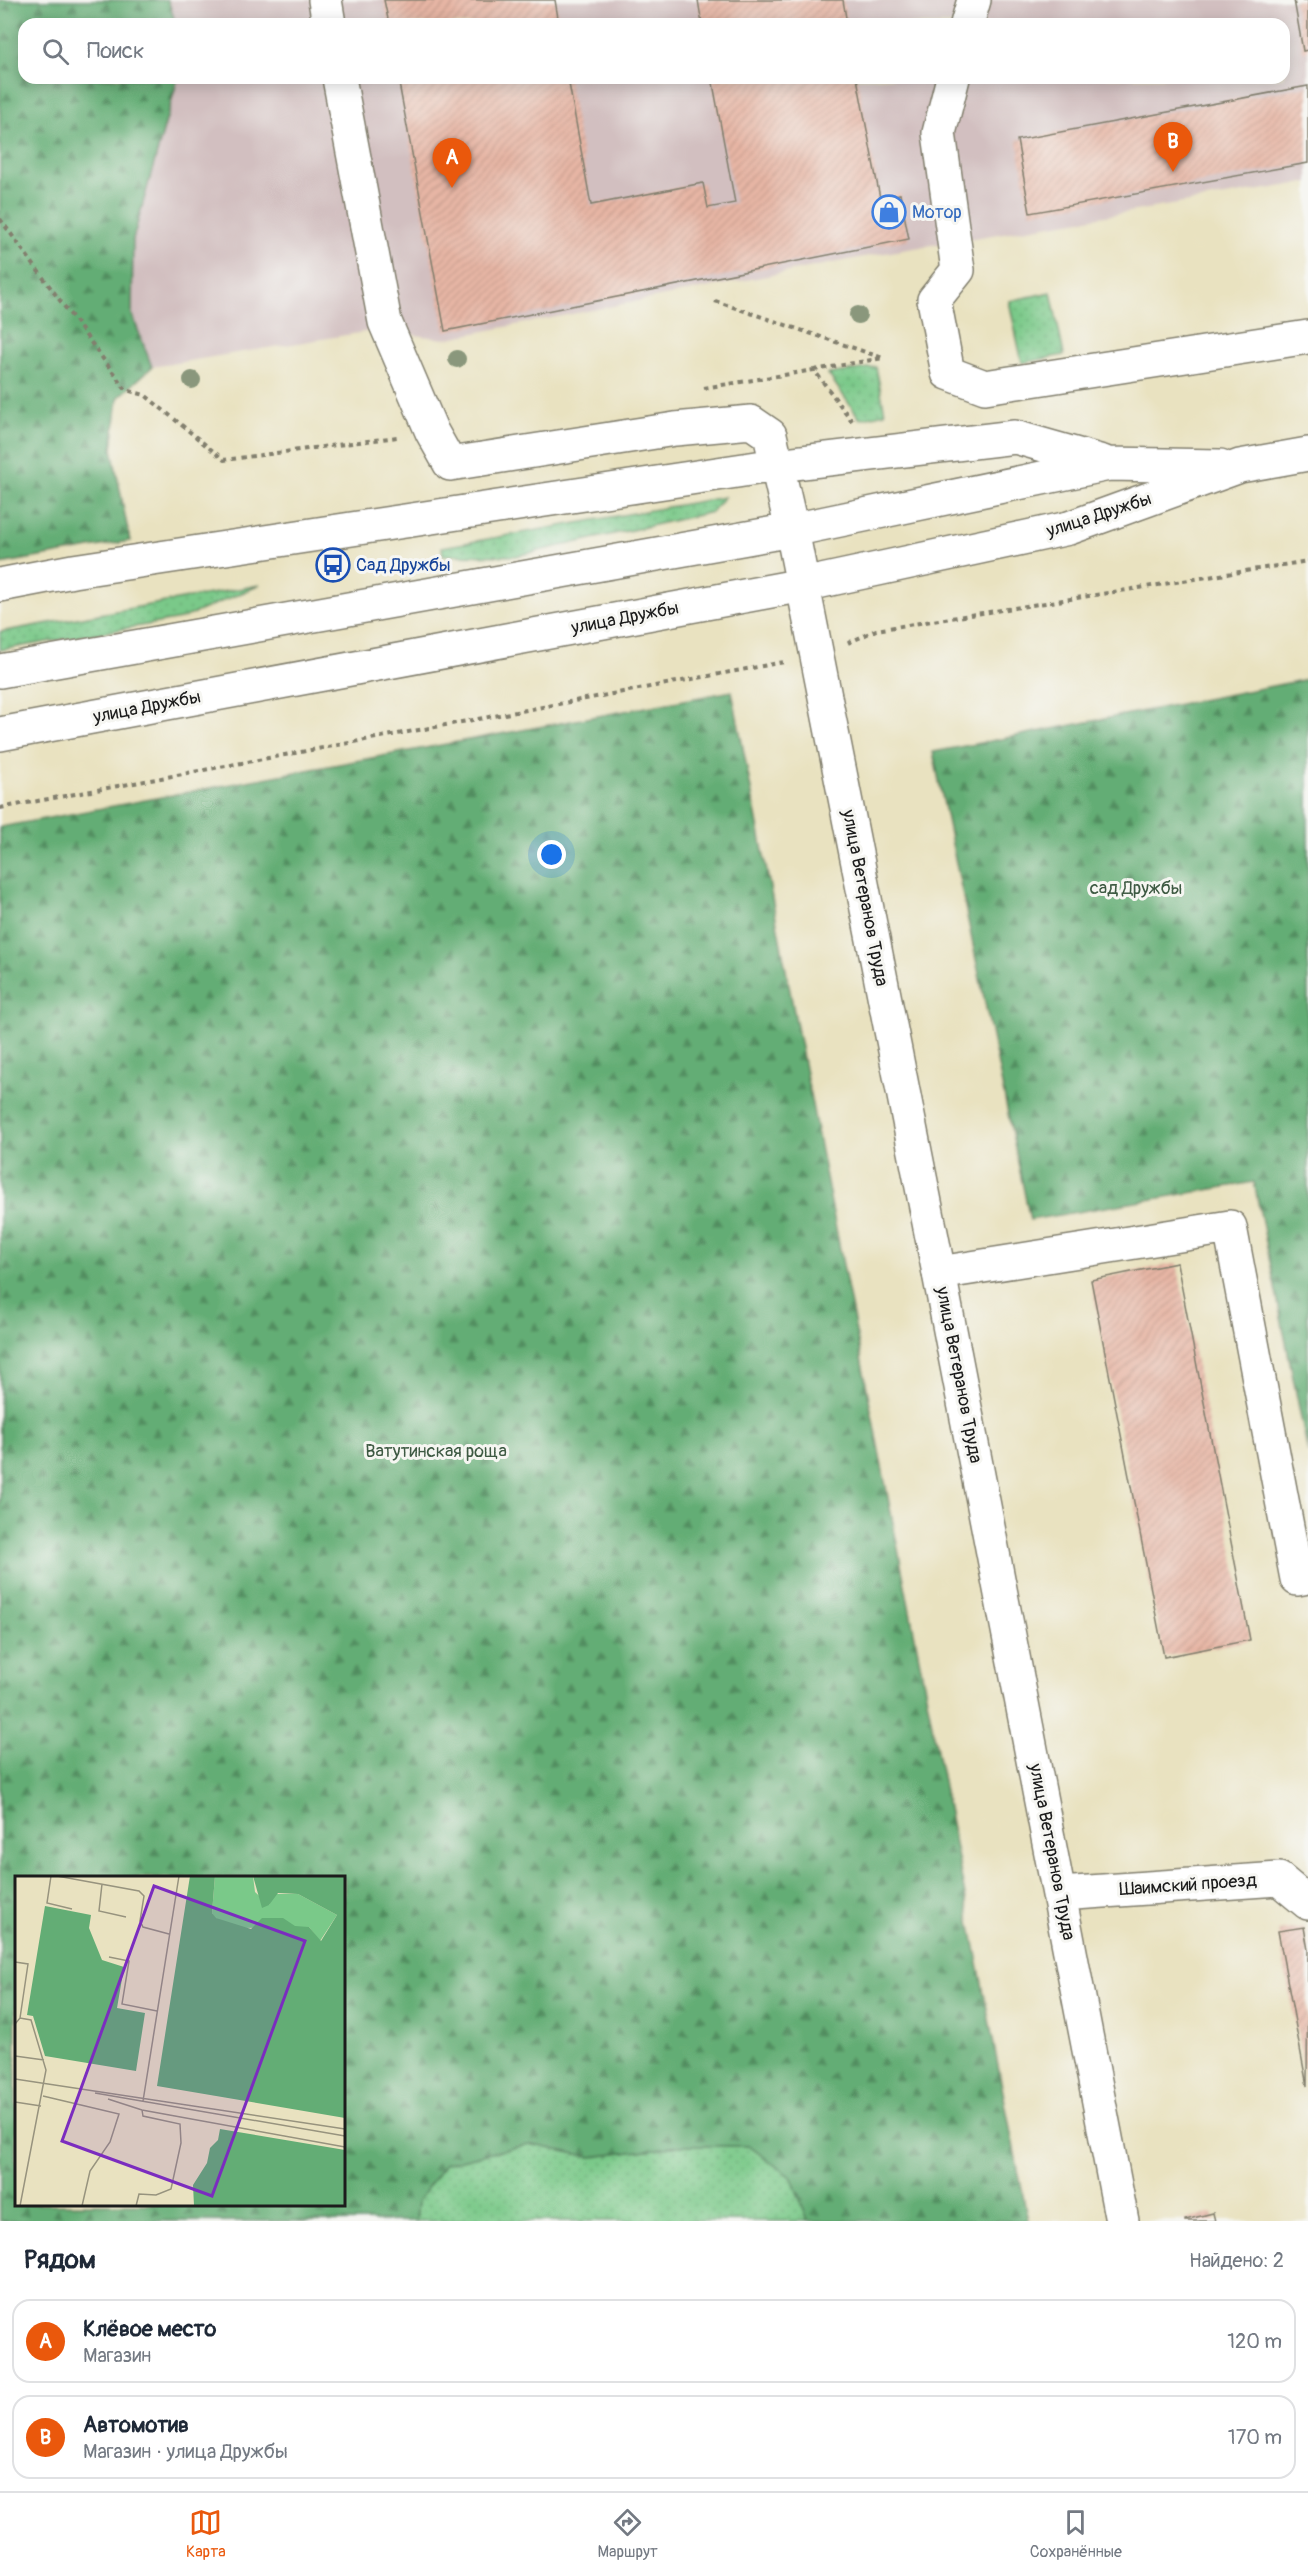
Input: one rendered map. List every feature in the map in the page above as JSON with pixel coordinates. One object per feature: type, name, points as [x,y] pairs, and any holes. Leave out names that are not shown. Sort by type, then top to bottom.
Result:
[{"type":"main road","points":[[325,0],[328,18]]},
{"type":"main road","points":[[969,18],[974,0]]},
{"type":"main road","points":[[340,84],[385,322],[432,432]]},
{"type":"main road","points":[[951,84],[939,133],[958,270],[934,300],[948,373],[985,387],[1308,337]]},
{"type":"main road","name":"улица Ветеранов Труда","points":[[432,432],[450,464],[675,429],[751,422],[770,435],[792,530],[939,1273],[1122,2221]]},
{"type":"main road","points":[[0,585],[73,571],[777,465],[1015,437],[1109,464]]},
{"type":"main road","name":"улица Дружбы","points":[[0,734],[803,585],[1069,528],[1240,466],[1308,454]]},
{"type":"main road","name":"улица Дружбы","points":[[0,671],[792,530],[1109,464],[1240,466]]},
{"type":"main road","points":[[939,1273],[1230,1227],[1297,1579],[1308,1577]]},
{"type":"main road","name":"Шаимский проезд","points":[[1060,1894],[1279,1879],[1308,1903]]},
{"type":"path","points":[[0,219],[126,390],[145,395],[224,460],[432,432]]},
{"type":"path","points":[[703,388],[882,358],[715,301]]},
{"type":"path","points":[[814,370],[853,422]]},
{"type":"path","points":[[0,808],[817,656],[876,630],[1308,561]]},
{"type":"shaded area","points":[[168,0],[1308,0],[1308,182],[879,254],[444,339],[377,330],[152,367],[132,314],[133,239],[176,84],[1290,84],[1290,18],[174,18]]},
{"type":"green space","points":[[0,0],[168,0],[174,18],[18,18],[18,84],[176,84],[133,239],[132,314],[152,367],[118,398],[112,449],[130,541],[0,564]]},
{"type":"green space","points":[[1051,292],[1064,355],[1022,363],[1009,301]]},
{"type":"green space","points":[[876,367],[885,413],[860,419],[828,374]]},
{"type":"green space","points":[[724,497],[712,512],[516,556],[443,555],[442,547]]},
{"type":"green space","points":[[260,585],[181,619],[0,650],[0,632]]},
{"type":"green space","name":"сад Дружбы","points":[[1308,679],[1308,1453],[1254,1182],[1030,1220],[933,752]]},
{"type":"green space","name":"Ватутинская роща","points":[[732,691],[1028,2221],[808,2221],[792,2178],[749,2146],[679,2146],[591,2157],[529,2144],[444,2164],[418,2201],[416,2221],[0,2221],[0,827]]},
{"type":"green space","points":[[529,2144],[591,2157],[679,2146],[749,2146],[792,2178],[808,2221],[416,2221],[418,2201],[444,2164]]},
{"type":"building","points":[[384,0],[555,0],[558,18],[388,18]]},
{"type":"building","points":[[698,0],[843,0],[846,18],[701,18]]},
{"type":"building","points":[[1294,0],[1308,0],[1308,50],[1303,51]]},
{"type":"building","points":[[399,84],[569,84],[591,205],[703,183],[708,208],[735,203],[713,84],[858,84],[880,198],[900,194],[909,239],[445,331]]},
{"type":"building","points":[[1308,86],[1308,163],[1030,213],[1017,140]]},
{"type":"building","points":[[1177,1263],[1250,1640],[1164,1657],[1091,1280]]},
{"type":"building","points":[[1304,1927],[1308,1950],[1307,2086],[1278,1931]]},
{"type":"building","points":[[1213,2213],[1215,2221],[1185,2221],[1185,2220]]},
{"type":"place","name":"Автомотив","points":[[1173,172]]},
{"type":"place","name":"Клёвое место","points":[[452,188]]},
{"type":"place","name":"Мотор","points":[[889,212]]},
{"type":"place","name":"Сад Дружбы","points":[[333,565]]}]
